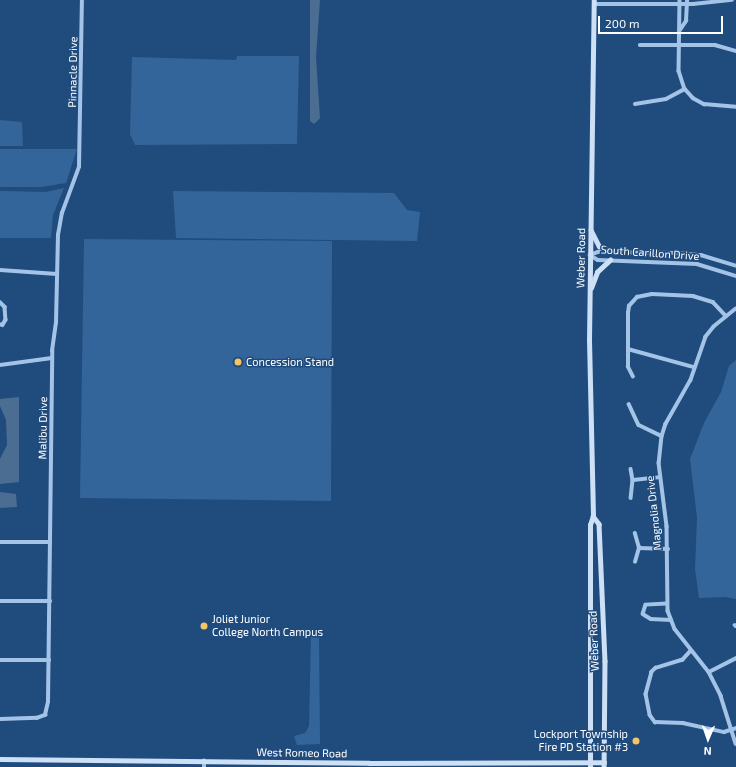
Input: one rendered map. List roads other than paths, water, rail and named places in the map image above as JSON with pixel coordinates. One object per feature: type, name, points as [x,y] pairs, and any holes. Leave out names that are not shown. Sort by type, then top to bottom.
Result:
[{"type":"main road","name":"Weber Road","points":[[590,764],[590,525],[594,516],[589,416],[589,291],[594,2]]},
{"type":"main road","points":[[590,228],[599,246],[614,252]]},
{"type":"main road","points":[[589,291],[597,272],[610,260]]},
{"type":"main road","name":"Weber Road","points":[[594,516],[599,524],[604,661],[604,764]]},
{"type":"main road","name":"West Romeo Road","points":[[0,759],[369,766],[604,764]]},
{"type":"street","name":"Pinnacle Drive","points":[[80,145],[82,0]]},
{"type":"street","points":[[594,2],[687,2],[732,0]]},
{"type":"street","points":[[680,2],[679,71],[685,89],[704,104],[736,107]]},
{"type":"street","points":[[679,33],[686,20],[687,2]]},
{"type":"street","points":[[640,45],[714,45],[736,51]]},
{"type":"street","points":[[635,104],[666,99],[685,89]]},
{"type":"street","name":"Malibu Drive","points":[[0,719],[31,719],[45,715],[48,702],[52,358],[58,227],[80,167],[80,145]]},
{"type":"street","name":"South Carillon Drive","points":[[590,255],[614,252],[701,255],[736,266]]},
{"type":"street","name":"South Carillon Drive","points":[[590,255],[598,260],[697,264],[736,276]]},
{"type":"street","points":[[0,270],[57,274]]},
{"type":"street","points":[[633,377],[628,367],[629,306],[632,301],[644,294],[678,294],[708,299],[718,306],[726,316]]},
{"type":"street","points":[[0,302],[5,307],[6,320],[3,325],[0,325]]},
{"type":"street","name":"Magnolia Drive","points":[[736,310],[726,316],[706,337],[694,367],[691,380],[662,436],[660,477],[668,548],[667,604],[671,620],[691,651],[709,672],[734,728],[736,744]]},
{"type":"street","points":[[628,349],[694,367]]},
{"type":"street","points":[[0,364],[52,358]]},
{"type":"street","points":[[629,404],[639,425],[662,436]]},
{"type":"street","points":[[631,469],[633,480],[632,498]]},
{"type":"street","points":[[633,480],[660,477]]},
{"type":"street","points":[[635,534],[639,548],[635,562]]},
{"type":"street","points":[[0,542],[50,542]]},
{"type":"street","points":[[639,548],[668,548]]},
{"type":"street","points":[[0,601],[50,601]]},
{"type":"street","points":[[667,604],[646,606],[643,614],[648,618],[671,620]]},
{"type":"street","points":[[691,651],[683,660],[656,668],[652,672],[646,694],[650,715],[655,722],[683,723],[724,732],[734,728]]},
{"type":"street","points":[[709,672],[736,658]]},
{"type":"street","points":[[0,660],[49,660]]},
{"type":"place","name":"Concession Stand","points":[[238,362]]},
{"type":"place","name":"Joliet Junior College North Campus","points":[[204,626]]},
{"type":"place","name":"Lockport Township Fire PD Station #3","points":[[636,741]]}]
